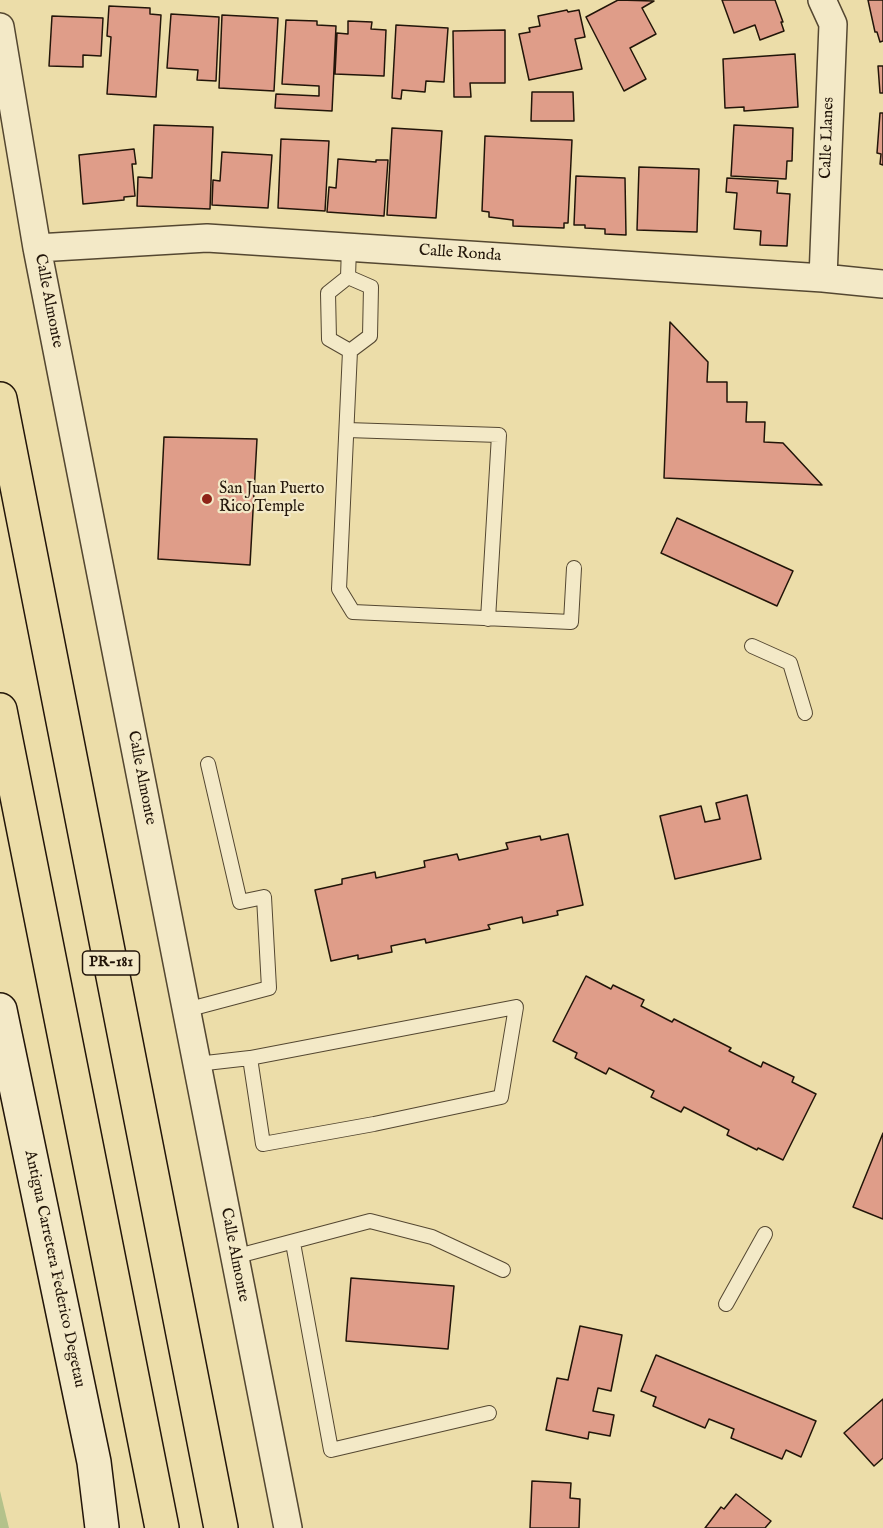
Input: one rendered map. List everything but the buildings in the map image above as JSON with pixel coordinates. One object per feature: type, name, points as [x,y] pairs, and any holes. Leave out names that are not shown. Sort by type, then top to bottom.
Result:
[{"type":"highway","name":"PR-181","points":[[0,399],[221,1528]]},
{"type":"highway","points":[[0,710],[162,1528]]},
{"type":"street","name":"Calle Llanes","points":[[822,0],[833,24],[823,278]]},
{"type":"street","name":"Calle Almonte","points":[[0,27],[37,248],[288,1528]]},
{"type":"street","name":"Calle Ronda","points":[[37,248],[207,238],[823,278],[883,284]]},
{"type":"street","name":"Antigua Carretera Federico Degetau","points":[[0,1010],[94,1462],[102,1528]]},
{"type":"lane","points":[[349,247],[348,277],[328,293],[328,313],[329,339],[350,351]]},
{"type":"lane","points":[[348,277],[371,286],[370,336],[350,351]]},
{"type":"lane","points":[[350,351],[339,589],[353,612],[571,622],[574,568]]},
{"type":"lane","points":[[347,429],[499,435],[488,619]]},
{"type":"lane","points":[[752,646],[790,663],[805,713]]},
{"type":"lane","points":[[186,1010],[269,988],[264,897],[240,902],[208,764]]},
{"type":"lane","points":[[197,1064],[250,1058],[516,1007],[501,1097],[374,1124],[263,1144],[250,1058]]},
{"type":"lane","points":[[234,1257],[370,1221],[432,1237],[503,1270]]},
{"type":"lane","points":[[726,1304],[765,1234]]},
{"type":"lane","points":[[293,1242],[331,1450],[489,1413]]},
{"type":"green space","points":[[0,1491],[9,1528],[0,1528]]},
{"type":"place","name":"San Juan Puerto Rico Temple","points":[[207,499]]}]
